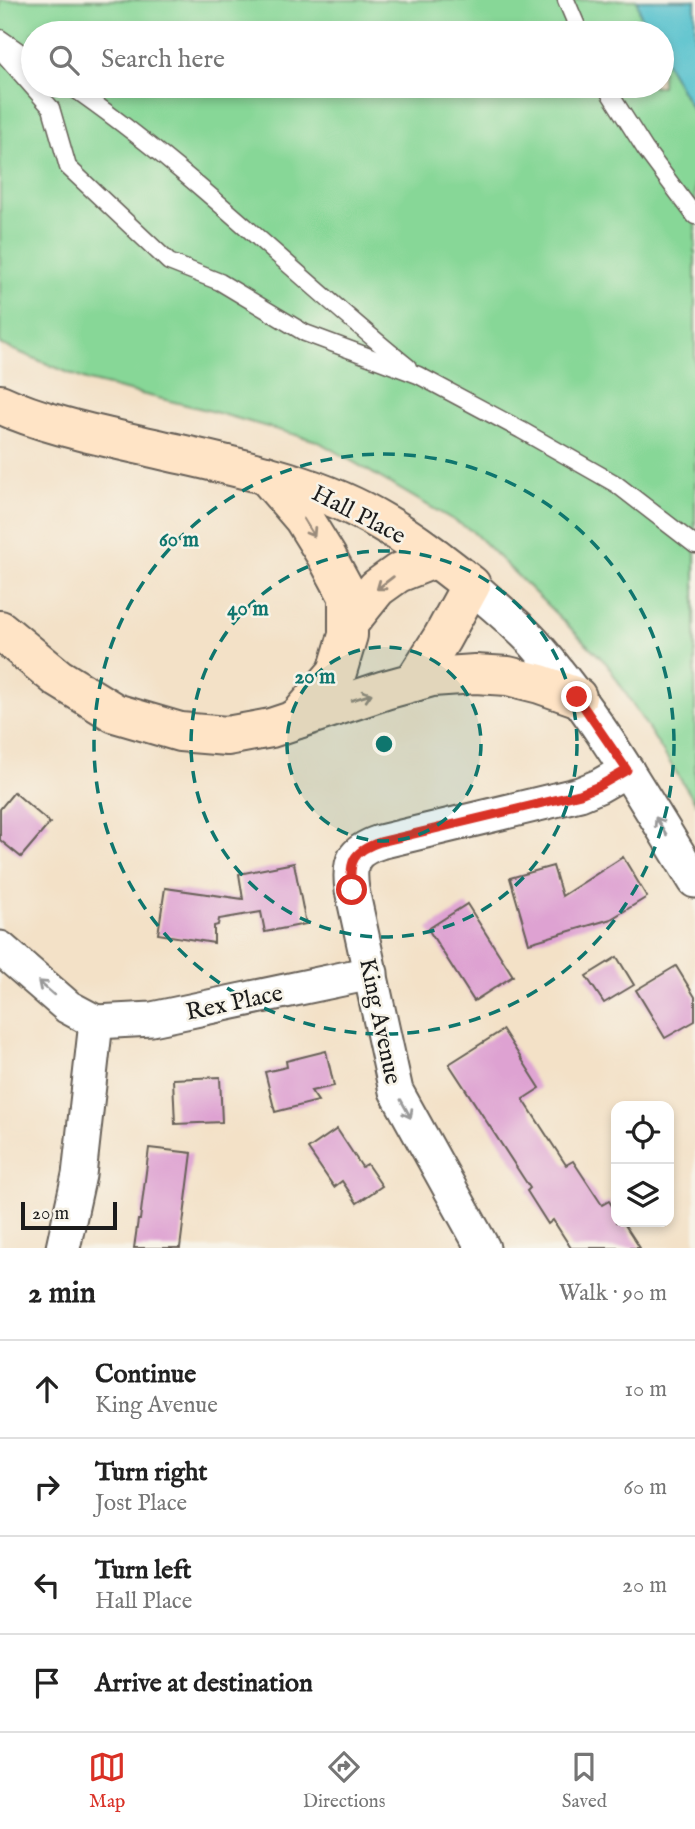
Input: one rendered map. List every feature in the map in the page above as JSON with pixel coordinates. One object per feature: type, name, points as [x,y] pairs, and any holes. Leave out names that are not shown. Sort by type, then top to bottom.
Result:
[{"type":"main road","name":"Hall Place","points":[[0,404],[81,430],[307,487],[383,522],[471,585]]},
{"type":"main road","points":[[266,475],[303,518],[348,596],[348,635],[337,672],[297,719]]},
{"type":"main road","points":[[348,624],[377,588],[398,573],[436,558]]},
{"type":"main road","points":[[414,682],[471,585]]},
{"type":"main road","points":[[0,630],[58,678],[115,713],[180,732],[227,736],[271,728],[432,677],[475,674],[508,676],[577,697]]},
{"type":"street","name":"Hall Place","points":[[471,585],[531,640],[577,697],[627,770],[695,881]]},
{"type":"street","name":"King Avenue","points":[[483,1248],[396,1091],[352,890],[351,872],[355,857],[365,847],[380,842],[580,794],[627,770]]},
{"type":"street","points":[[0,948],[68,1007],[96,1022],[79,1175],[63,1248]]},
{"type":"street","name":"Rex Place","points":[[96,1022],[152,1019],[371,973]]},
{"type":"lane","points":[[566,0],[575,21]]},
{"type":"lane","points":[[0,38],[21,53]]},
{"type":"lane","points":[[0,50],[21,74]]},
{"type":"lane","points":[[42,98],[51,108],[68,167],[169,262],[220,282],[305,333],[418,376],[521,430],[616,484],[695,545]]},
{"type":"lane","points":[[86,98],[191,178],[354,323],[418,376]]},
{"type":"lane","points":[[613,98],[645,149],[695,216]]},
{"type":"green space","points":[[0,0],[637,0],[643,21],[21,21],[21,98],[674,98],[674,77],[695,115],[695,802],[607,664],[472,531],[317,441],[211,411],[88,381],[0,344]]},
{"type":"water","points":[[637,0],[695,0],[695,115],[674,77],[674,21],[643,21]]},
{"type":"building","points":[[14,792],[50,823],[21,857],[0,840],[0,809]]},
{"type":"building","points":[[623,857],[647,897],[611,919],[529,943],[510,878],[553,866],[562,896]]},
{"type":"building","points":[[294,863],[306,924],[265,932],[261,912],[219,919],[218,925],[214,926],[214,943],[158,934],[165,888],[243,899],[239,874]]},
{"type":"building","points":[[467,904],[513,976],[474,1001],[428,929]]},
{"type":"building","points":[[617,957],[634,985],[604,1003],[586,976]]},
{"type":"building","points":[[676,966],[695,997],[695,1021],[665,1038],[636,990]]},
{"type":"building","points":[[503,1030],[540,1088],[523,1099],[566,1165],[573,1161],[602,1205],[609,1201],[611,1227],[626,1227],[640,1248],[571,1248],[553,1220],[548,1224],[527,1191],[530,1188],[449,1064]]},
{"type":"building","points":[[326,1051],[334,1086],[311,1091],[318,1101],[275,1112],[265,1072],[287,1067],[286,1061]]},
{"type":"building","points":[[220,1077],[222,1122],[175,1124],[173,1079]]},
{"type":"building","points":[[337,1129],[362,1167],[367,1164],[382,1186],[357,1203],[342,1181],[334,1187],[308,1149]]},
{"type":"building","points":[[149,1148],[192,1153],[180,1248],[134,1248]]},
{"type":"route","points":[[352,890],[352,863],[365,847],[563,799],[599,786],[627,770],[577,697]]}]
